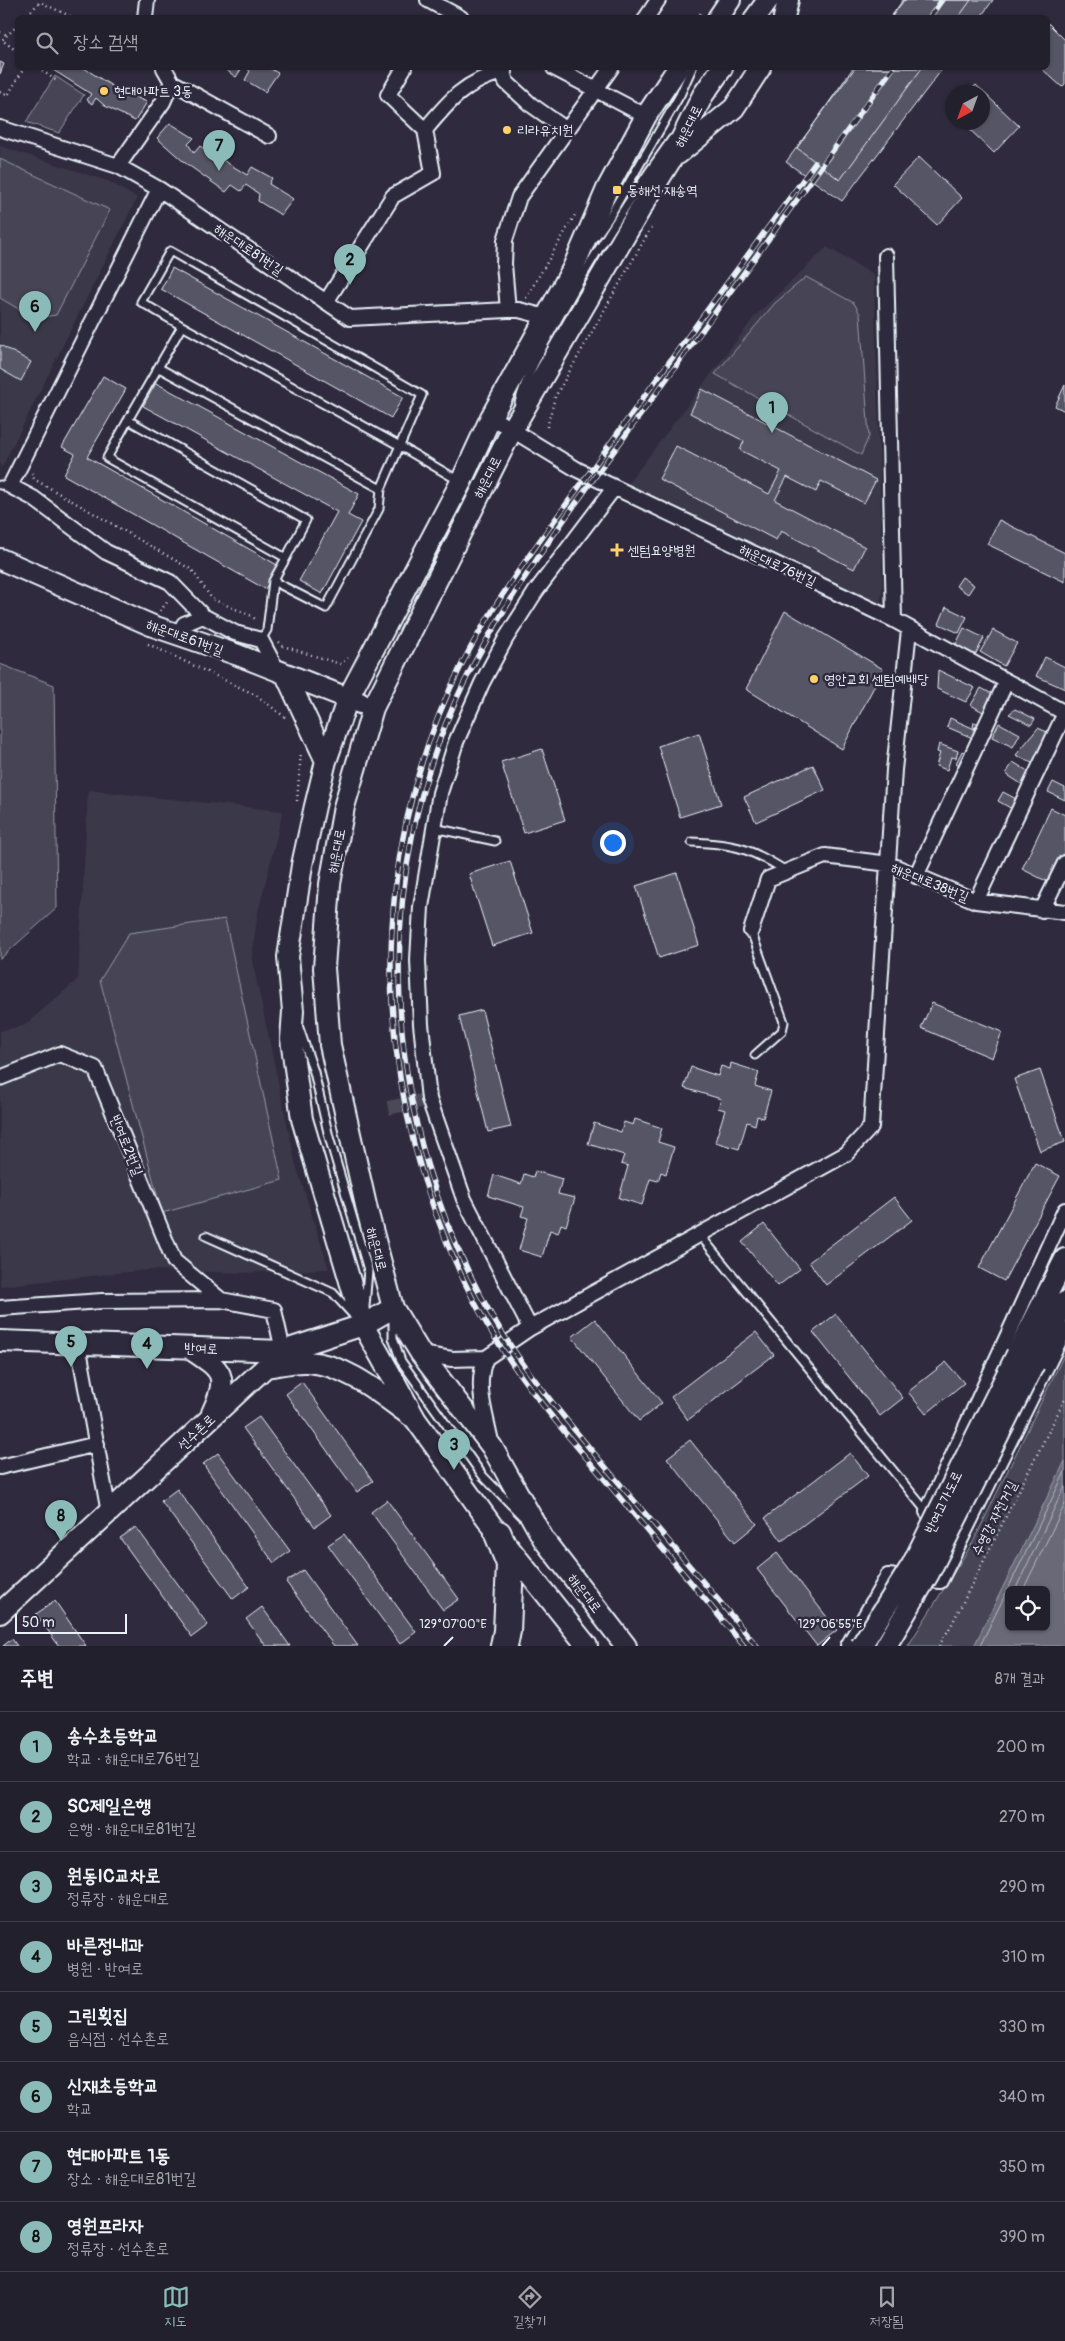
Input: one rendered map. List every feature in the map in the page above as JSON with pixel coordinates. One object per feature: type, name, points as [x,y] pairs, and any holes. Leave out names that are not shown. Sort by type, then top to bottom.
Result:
[{"type":"highway","points":[[498,1534],[510,1564],[507,1631],[504,1646]]},
{"type":"main road","points":[[720,15],[730,0]]},
{"type":"main road","points":[[758,15],[768,0]]},
{"type":"main road","points":[[785,15],[788,0]]},
{"type":"main road","name":"해운대로","points":[[588,1646],[498,1534],[416,1420],[363,1325],[302,1119],[291,1039],[293,1011],[288,957],[302,865],[326,761],[348,698],[462,482],[491,417],[573,268],[607,189],[646,116],[677,70]]},
{"type":"main road","name":"해운대로","points":[[626,1646],[544,1540],[492,1447],[421,1354],[393,1308],[367,1210],[330,1045],[324,968],[330,884],[344,807],[373,708],[512,430],[672,158],[703,95],[721,70]]},
{"type":"main road","points":[[672,158],[734,108],[759,70]]},
{"type":"main road","name":"해운대로61번길","points":[[0,559],[181,630],[282,674],[373,708]]},
{"type":"main road","points":[[282,674],[326,761]]},
{"type":"main road","name":"반여고가도로","points":[[861,1646],[912,1565],[1065,1258]]},
{"type":"main road","name":"반여고가도로","points":[[886,1646],[928,1575],[1065,1302]]},
{"type":"main road","name":"반여로","points":[[0,1341],[283,1351],[363,1325],[393,1308]]},
{"type":"main road","points":[[189,1348],[212,1363],[222,1376],[222,1392],[208,1421]]},
{"type":"main road","name":"선수촌로","points":[[0,1613],[283,1351]]},
{"type":"main road","points":[[266,1367],[309,1362],[330,1367],[354,1376],[416,1420]]},
{"type":"street","points":[[146,15],[148,0]]},
{"type":"street","points":[[648,15],[658,0]]},
{"type":"street","points":[[437,6],[455,15]]},
{"type":"street","points":[[165,70],[172,82],[269,136]]},
{"type":"street","points":[[326,302],[393,196],[433,173],[425,130],[388,95],[403,70]]},
{"type":"street","points":[[425,130],[446,104],[465,87],[503,70],[506,82],[530,104],[567,130]]},
{"type":"street","points":[[558,70],[646,116]]},
{"type":"street","points":[[508,310],[504,264],[506,240],[519,197],[610,70]]},
{"type":"street","points":[[118,166],[163,102],[172,82]]},
{"type":"street","name":"해운대로81번길","points":[[0,128],[118,166],[159,189],[350,318],[508,310],[518,310],[546,318]]},
{"type":"street","points":[[159,189],[5,485],[34,498],[106,552],[170,582],[203,616],[235,634],[264,635],[282,674]]},
{"type":"street","points":[[886,256],[894,620]]},
{"type":"street","name":"해운대로76번길","points":[[491,417],[578,470],[894,620],[909,630],[1065,713],[976,901]]},
{"type":"street","points":[[530,1328],[464,1199],[429,1099],[421,1024],[418,960],[421,907],[440,793],[456,742],[482,683],[506,638],[536,591],[614,488]]},
{"type":"street","points":[[181,630],[185,597]]},
{"type":"street","points":[[181,630],[203,616]]},
{"type":"street","points":[[492,1447],[480,1382],[480,1370],[486,1358],[530,1328],[846,1154],[870,1127],[894,770],[909,630]]},
{"type":"street","points":[[916,876],[1006,682]]},
{"type":"street","name":"해운대로38번길","points":[[751,931],[768,879],[825,856],[889,864],[976,901],[1065,912]]},
{"type":"street","points":[[1042,910],[1065,863]]},
{"type":"street","name":"반여로2번길","points":[[0,1078],[60,1054],[95,1068],[174,1261],[222,1300]]},
{"type":"street","points":[[966,1531],[927,1512],[1065,1210]]},
{"type":"street","points":[[0,1308],[102,1301],[222,1300],[274,1310],[283,1351]]},
{"type":"street","points":[[848,1646],[888,1576],[940,1581],[1065,1329]]},
{"type":"street","points":[[78,1344],[109,1513]]},
{"type":"street","points":[[421,1354],[452,1359],[486,1358]]},
{"type":"street","points":[[0,1467],[97,1444]]},
{"type":"lane","points":[[573,268],[608,219],[680,95],[691,70]]},
{"type":"lane","points":[[512,430],[526,378],[592,257],[628,200],[703,95]]},
{"type":"lane","points":[[273,581],[326,608],[379,509],[381,489],[400,446],[422,395],[170,251],[141,302],[400,446],[462,482]]},
{"type":"lane","points":[[182,326],[106,458],[286,558]]},
{"type":"lane","points":[[159,368],[381,489]]},
{"type":"lane","points":[[128,420],[306,520],[273,581],[264,635]]},
{"type":"lane","points":[[434,828],[496,841]]},
{"type":"lane","points":[[692,842],[725,843],[751,851],[787,872]]},
{"type":"lane","points":[[751,931],[784,1022],[782,1031],[755,1055]]},
{"type":"lane","points":[[698,1234],[927,1512]]},
{"type":"lane","points":[[206,1236],[333,1293],[363,1325]]},
{"type":"lane","points":[[393,1308],[393,1338],[401,1360],[483,1476],[544,1540]]},
{"type":"path","points":[[27,15],[40,2],[68,15]]},
{"type":"path","points":[[15,28],[2,40],[15,50]]},
{"type":"path","points":[[0,32],[7,36]]},
{"type":"path","points":[[0,92],[8,95],[23,70]]},
{"type":"path","points":[[41,70],[57,81]]},
{"type":"path","points":[[546,427],[554,397],[653,226]]},
{"type":"path","points":[[264,635],[283,646],[340,664],[352,655]]},
{"type":"path","points":[[141,641],[256,695],[290,722]]},
{"type":"path","points":[[296,804],[302,757],[301,750]]},
{"type":"path","name":"수영강 자전거길","points":[[939,1646],[952,1624],[1065,1399]]},
{"type":"shaded area","points":[[55,76],[84,95],[59,133],[26,122]]},
{"type":"shaded area","points":[[0,146],[108,181],[137,198],[2,467],[0,466]]},
{"type":"shaded area","points":[[0,159],[110,210],[56,315],[34,318],[0,298]]},
{"type":"shaded area","points":[[827,247],[874,275],[883,585],[880,606],[627,485],[755,316]]},
{"type":"shaded area","points":[[806,277],[854,303],[860,314],[869,436],[861,455],[715,374],[775,303]]},
{"type":"shaded area","points":[[0,664],[54,685],[57,908],[0,959]]},
{"type":"shaded area","points":[[88,790],[283,811],[257,917],[252,959],[296,1165],[329,1269],[242,1273],[147,1270],[0,1286],[0,1031],[25,1025],[78,979]]},
{"type":"shaded area","points":[[225,919],[282,1180],[162,1213],[100,980],[129,933]]},
{"type":"shaded area","points":[[1065,1353],[1065,1646],[908,1646],[973,1542]]},
{"type":"water","points":[[1065,1461],[1065,1646],[974,1646]]},
{"type":"building","points":[[903,0],[971,0],[960,15],[892,15]]},
{"type":"building","points":[[904,0],[993,0],[982,15],[893,15]]},
{"type":"building","points":[[1050,25],[1065,40],[1065,84],[1062,87],[1043,70],[1050,70]]},
{"type":"building","points":[[0,62],[4,64],[0,74]]},
{"type":"building","name":"현대아파트 3동","points":[[53,70],[87,70],[115,88],[147,102],[135,121],[105,106],[96,98],[92,104],[87,100],[91,94]]},
{"type":"building","points":[[226,70],[241,70],[236,77]]},
{"type":"building","points":[[249,70],[273,70],[278,73],[265,92],[245,80],[250,71]]},
{"type":"building","points":[[852,70],[921,70],[840,180],[797,148]]},
{"type":"building","points":[[854,70],[941,70],[842,201],[786,162]]},
{"type":"building","points":[[990,98],[1019,126],[994,153],[970,130],[990,130]]},
{"type":"building","points":[[170,123],[194,138],[188,144],[194,153],[200,146],[247,175],[252,167],[272,178],[269,184],[293,199],[281,215],[258,201],[259,194],[246,185],[241,191],[232,185],[226,192],[184,162],[157,138]]},
{"type":"building","points":[[919,157],[962,198],[937,225],[893,184]]},
{"type":"building","points":[[172,268],[403,397],[391,418],[161,289]]},
{"type":"building","points":[[0,345],[31,362],[21,381],[0,369]]},
{"type":"building","points":[[103,376],[126,389],[87,457],[279,566],[265,589],[64,475],[75,454],[62,447]]},
{"type":"building","points":[[156,383],[359,494],[348,515],[361,522],[322,594],[299,581],[337,512],[143,406]]},
{"type":"building","points":[[1065,385],[1065,411],[1055,406]]},
{"type":"building","points":[[702,389],[876,480],[864,503],[821,481],[816,492],[787,477],[775,500],[865,547],[854,569],[781,531],[776,540],[659,479],[676,446],[769,494],[781,471],[740,450],[744,441],[690,413]]},
{"type":"building","points":[[999,520],[1065,553],[1065,582],[987,544]]},
{"type":"building","points":[[962,577],[974,585],[968,594],[956,586]]},
{"type":"building","points":[[946,607],[967,617],[959,633],[939,624]]},
{"type":"building","name":"영안교회 센텀예배당","points":[[785,611],[883,669],[842,749],[746,689]]},
{"type":"building","points":[[964,628],[984,638],[974,657],[954,648]]},
{"type":"building","points":[[993,630],[1017,643],[1004,666],[980,652]]},
{"type":"building","points":[[1045,657],[1065,667],[1065,689],[1036,676]]},
{"type":"building","points":[[938,670],[975,688],[966,702],[937,689]]},
{"type":"building","points":[[981,688],[998,697],[988,715],[971,705]]},
{"type":"building","points":[[1015,709],[1035,719],[1031,725],[1009,714]]},
{"type":"building","points":[[950,718],[979,731],[975,739],[947,727]]},
{"type":"building","points":[[974,722],[983,725],[981,730],[973,727]]},
{"type":"building","points":[[999,723],[1020,734],[1013,747],[992,737]]},
{"type":"building","points":[[1038,728],[1049,733],[1034,764],[1016,755]]},
{"type":"building","points":[[699,733],[721,804],[680,817],[658,746]]},
{"type":"building","points":[[939,744],[958,751],[956,758],[951,757],[947,770],[936,766],[940,753],[937,752]]},
{"type":"building","points":[[542,749],[565,820],[524,833],[501,762]]},
{"type":"building","points":[[962,751],[967,754],[961,766],[956,763]]},
{"type":"building","points":[[1013,762],[1034,775],[1026,787],[1006,774]]},
{"type":"building","points":[[813,765],[825,790],[756,822],[744,797]]},
{"type":"building","points":[[1053,782],[1065,788],[1065,800],[1048,792]]},
{"type":"building","points":[[1003,792],[1020,801],[1014,810],[998,801]]},
{"type":"building","points":[[1051,808],[1065,815],[1065,851],[1050,883],[1022,869]]},
{"type":"building","points":[[510,861],[533,933],[492,946],[469,874]]},
{"type":"building","points":[[677,873],[699,945],[659,958],[636,886]]},
{"type":"building","points":[[932,1003],[1002,1032],[992,1058],[921,1028]]},
{"type":"building","points":[[482,1010],[511,1127],[488,1132],[459,1016]]},
{"type":"building","points":[[731,1063],[759,1072],[755,1086],[771,1091],[763,1118],[757,1116],[755,1125],[747,1122],[739,1149],[715,1142],[725,1110],[718,1108],[721,1099],[684,1088],[691,1067],[718,1076],[721,1066],[730,1069]]},
{"type":"building","points":[[1040,1070],[1065,1142],[1040,1151],[1014,1079]]},
{"type":"building","points":[[635,1119],[662,1128],[658,1142],[674,1147],[666,1174],[661,1172],[658,1181],[650,1179],[642,1205],[619,1198],[628,1166],[621,1164],[624,1155],[588,1144],[594,1123],[621,1132],[624,1122],[633,1125]]},
{"type":"building","points":[[1035,1163],[1060,1176],[1004,1281],[979,1268]]},
{"type":"building","points":[[535,1171],[562,1179],[558,1194],[575,1198],[566,1226],[561,1224],[558,1233],[550,1230],[542,1257],[519,1250],[528,1218],[521,1216],[524,1207],[488,1196],[494,1175],[521,1184],[524,1174],[533,1177]]},
{"type":"building","points":[[894,1197],[912,1220],[826,1285],[809,1262]]},
{"type":"building","points":[[764,1224],[800,1269],[778,1286],[742,1242]]},
{"type":"building","points":[[836,1314],[903,1398],[880,1416],[813,1332]]},
{"type":"building","points":[[595,1319],[662,1403],[639,1421],[572,1337]]},
{"type":"building","points":[[756,1332],[774,1355],[688,1420],[671,1397]]},
{"type":"building","points":[[946,1362],[964,1383],[926,1414],[908,1392]]},
{"type":"building","points":[[302,1382],[373,1481],[357,1492],[286,1394]]},
{"type":"building","points":[[259,1417],[331,1515],[315,1527],[243,1428]]},
{"type":"building","points":[[690,1440],[757,1524],[735,1542],[667,1458]]},
{"type":"building","points":[[218,1453],[290,1551],[274,1563],[203,1464]]},
{"type":"building","points":[[850,1453],[868,1476],[782,1541],[765,1518]]},
{"type":"building","points":[[177,1489],[249,1587],[233,1599],[161,1501]]},
{"type":"building","points":[[387,1500],[459,1599],[443,1610],[371,1512]]},
{"type":"building","points":[[136,1527],[208,1625],[192,1637],[120,1538]]},
{"type":"building","points":[[344,1534],[416,1632],[400,1644],[328,1545]]},
{"type":"building","points":[[777,1553],[837,1630],[817,1646],[757,1569]]},
{"type":"building","points":[[303,1570],[358,1646],[334,1646],[286,1582]]},
{"type":"building","points":[[55,1601],[86,1646],[59,1646],[36,1614]]},
{"type":"building","points":[[262,1607],[290,1646],[266,1646],[246,1619]]},
{"type":"building","points":[[12,1639],[17,1646],[3,1646]]},
{"type":"tunnel","points":[[388,1108],[429,1099]]},
{"type":"railway","points":[[931,15],[942,0]]},
{"type":"railway","points":[[757,1646],[534,1379],[492,1316],[455,1242],[427,1164],[409,1083],[400,1000],[401,918],[412,836],[434,756],[466,679],[486,640],[532,566],[582,494],[892,70]]},
{"type":"railway","points":[[744,1646],[535,1395],[502,1349],[474,1301],[440,1225],[414,1146],[398,1065],[391,983],[394,900],[407,819],[430,739],[463,662],[477,637],[507,587],[541,539],[815,163]]},
{"type":"place","name":"현대아파트 3동","points":[[104,91]]},
{"type":"place","name":"리라유치원","points":[[507,130]]},
{"type":"place","name":"현대아파트 1동","points":[[219,171]]},
{"type":"place","name":"동해선 재송역","points":[[617,190]]},
{"type":"place","name":"SC제일은행","points":[[350,285]]},
{"type":"place","name":"신재초등학교","points":[[35,332]]},
{"type":"place","name":"송수초등학교","points":[[772,433]]},
{"type":"place","name":"센텀요양병원","points":[[617,550]]},
{"type":"place","name":"영안교회 센텀예배당","points":[[814,679]]},
{"type":"place","name":"그린횟집","points":[[71,1367]]},
{"type":"place","name":"바른정내과","points":[[147,1369]]},
{"type":"place","name":"원동IC교차로","points":[[454,1470]]},
{"type":"place","name":"영원프라자","points":[[61,1541]]}]
